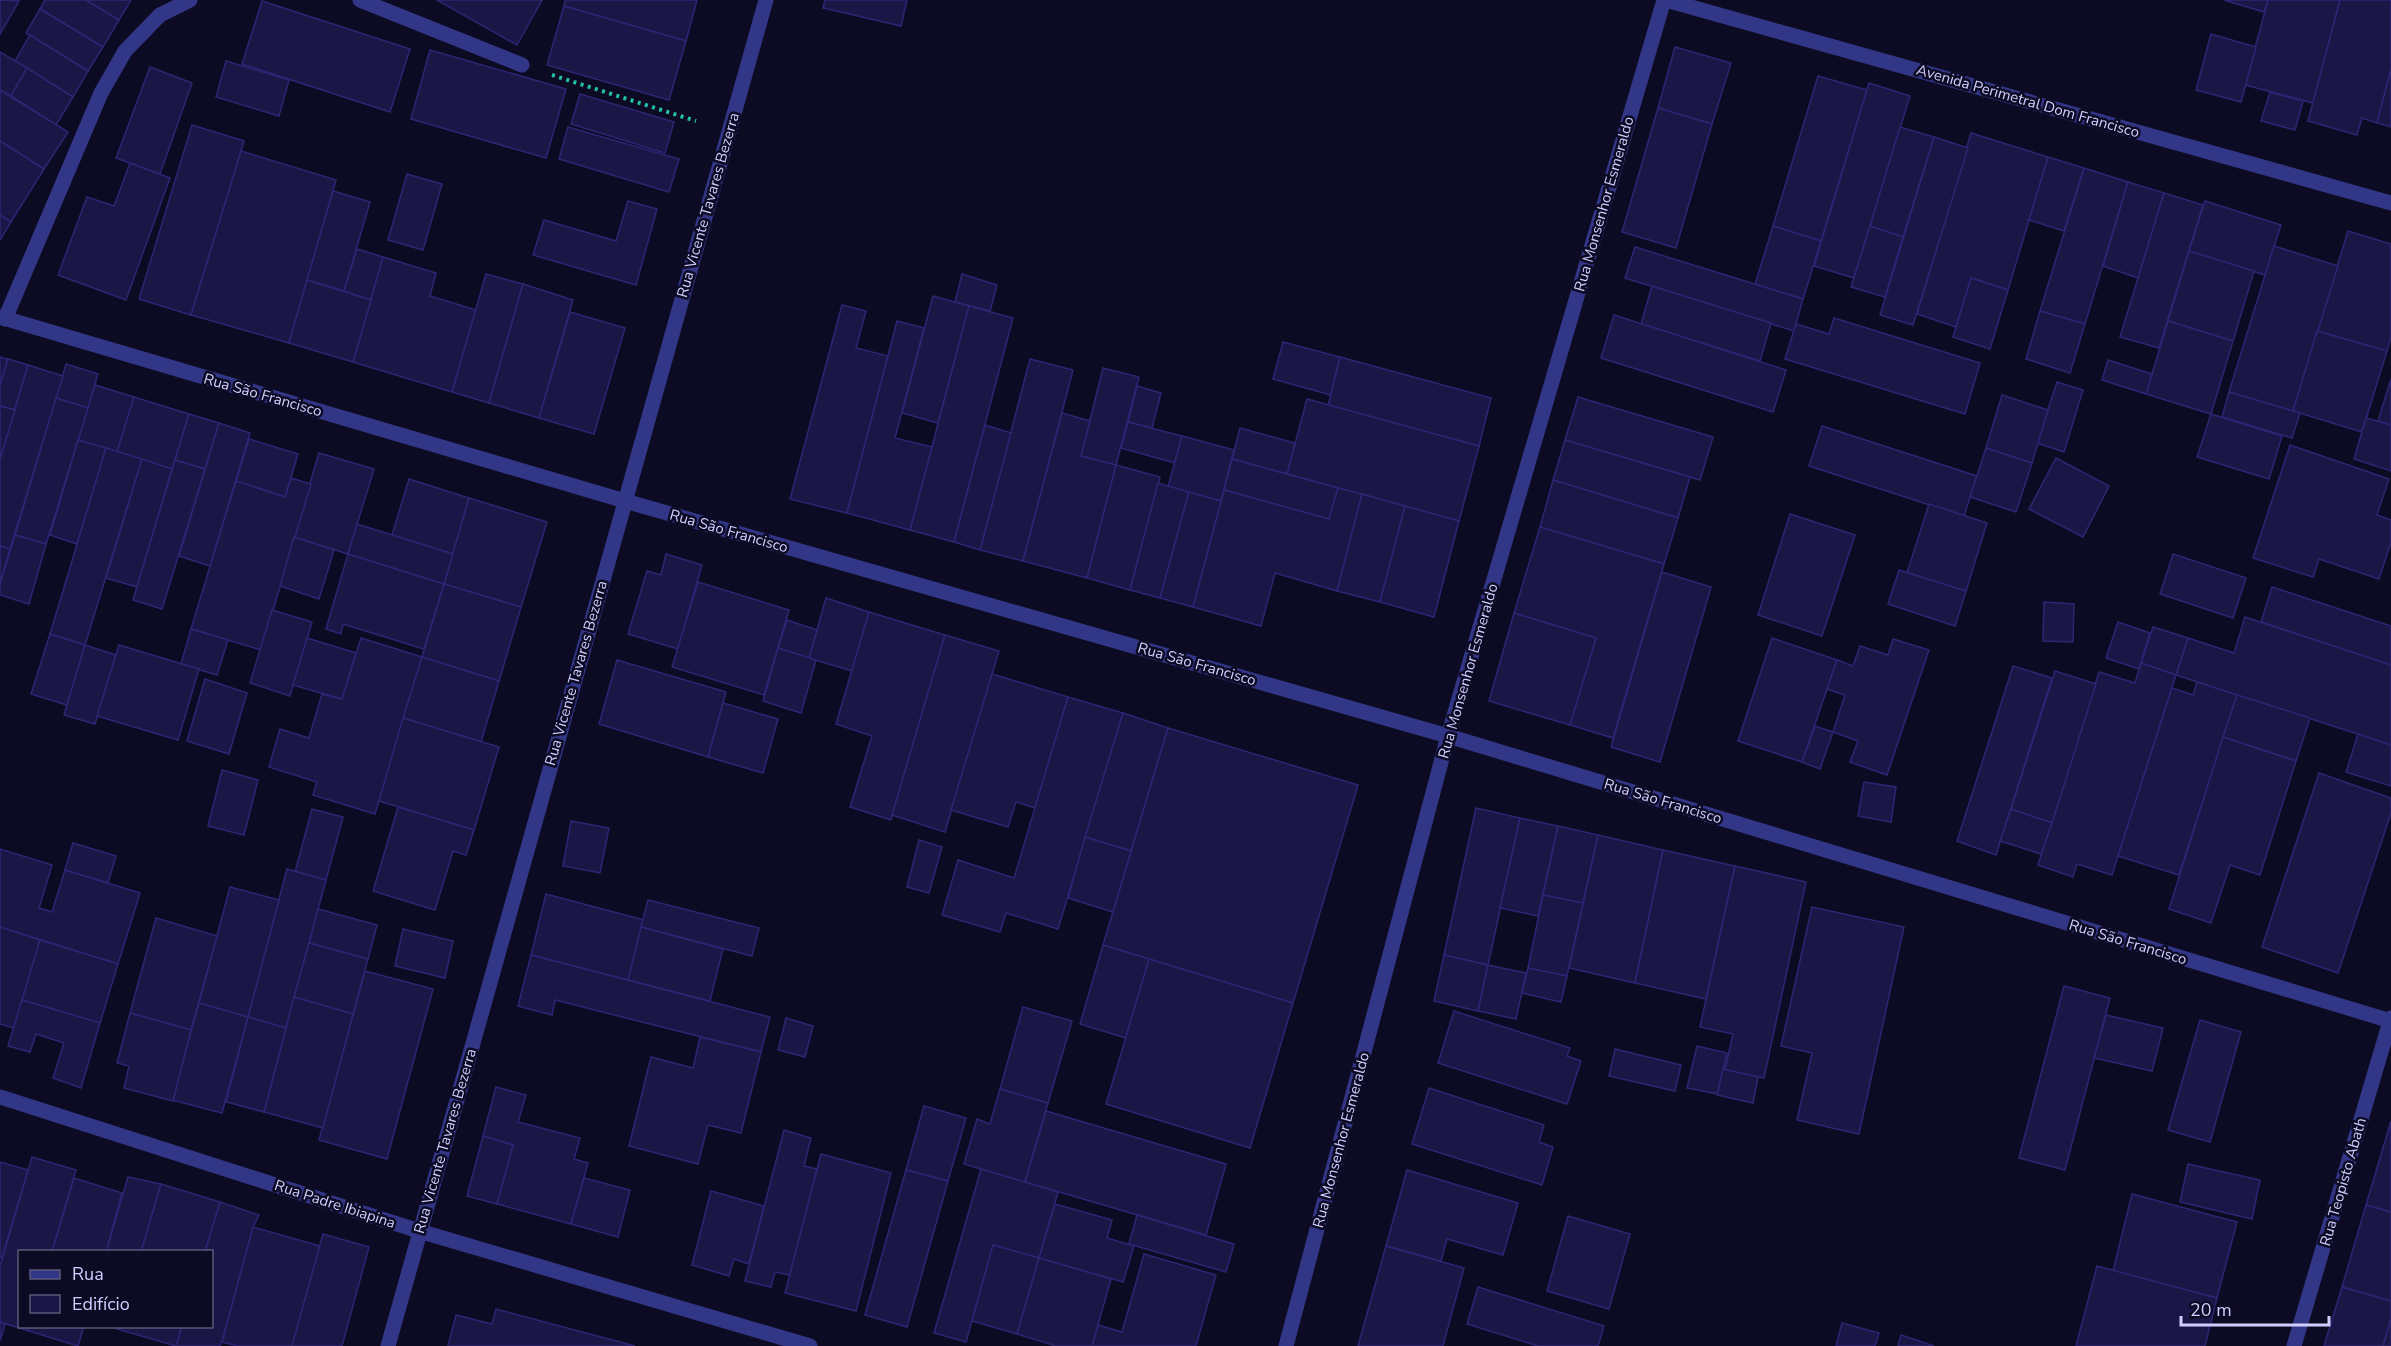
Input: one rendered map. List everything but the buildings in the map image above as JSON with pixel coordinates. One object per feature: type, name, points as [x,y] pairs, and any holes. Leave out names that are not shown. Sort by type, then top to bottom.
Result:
[{"type":"street","points":[[3,318],[100,93],[125,51],[160,15],[190,0]]},
{"type":"street","points":[[360,0],[522,65]]},
{"type":"street","name":"Rua Vicente Tavares Bezerra","points":[[388,1346],[765,0]]},
{"type":"street","name":"Avenida Perimetral Dom Francisco","points":[[1665,0],[2391,203]]},
{"type":"street","name":"Rua Monsenhor Esmeraldo","points":[[1286,1346],[1449,736],[1665,0]]},
{"type":"street","name":"Rua São Francisco","points":[[3,318],[625,501],[1449,736],[2391,1020]]},
{"type":"street","name":"Rua Teopisto Abath","points":[[2294,1346],[2391,1020]]},
{"type":"street","name":"Rua Padre Ibiapina","points":[[0,1097],[419,1231],[810,1346]]},
{"type":"path","points":[[522,65],[729,132]]}]
